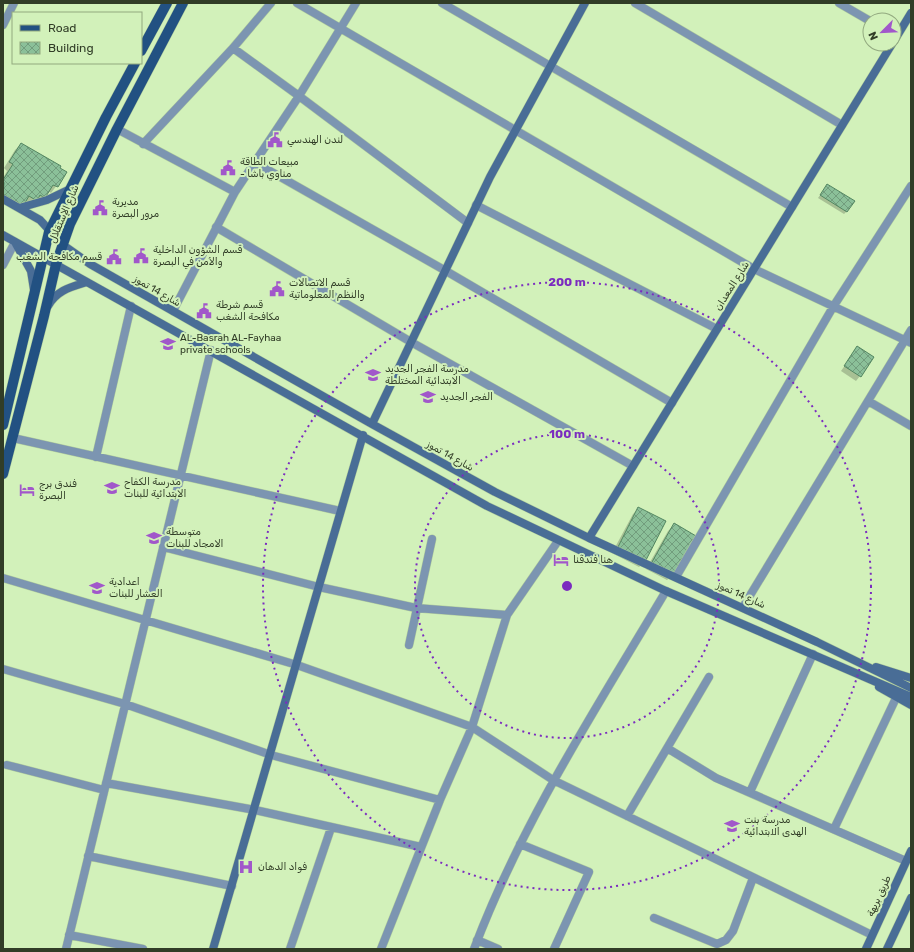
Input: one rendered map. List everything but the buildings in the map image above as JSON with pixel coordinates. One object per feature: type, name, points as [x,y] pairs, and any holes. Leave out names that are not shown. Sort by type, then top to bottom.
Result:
[{"type":"main road","points":[[142,49],[167,3]]},
{"type":"main road","name":"شارع الإستقلال","points":[[3,474],[56,264],[70,224],[117,129],[183,3]]},
{"type":"main road","points":[[372,424],[446,271],[476,205],[514,130],[585,3]]},
{"type":"main road","name":"شارع المعدان","points":[[902,27],[911,13]]},
{"type":"main road","name":"شارع المعدان","points":[[590,538],[886,52]]},
{"type":"main road","name":"شارع الإستقلال","points":[[3,425],[50,232],[70,189],[134,64]]},
{"type":"main road","points":[[19,208],[47,200],[70,189]]},
{"type":"main road","name":"شارع 14 تموز","points":[[3,199],[40,220],[63,245],[90,264],[495,492],[590,538],[743,607],[911,688]]},
{"type":"main road","points":[[3,235],[487,506],[666,591],[911,697]]},
{"type":"main road","points":[[15,242],[31,271],[35,297]]},
{"type":"main road","points":[[44,316],[49,305],[59,293],[87,282]]},
{"type":"main road","points":[[213,949],[271,755],[362,435]]},
{"type":"main road","points":[[857,661],[911,678]]},
{"type":"main road","points":[[858,674],[896,698],[911,705]]},
{"type":"main road","name":"طريق بريهة","points":[[866,949],[911,851]]},
{"type":"main road","points":[[888,949],[911,898]]},
{"type":"street","points":[[3,25],[14,3]]},
{"type":"street","points":[[143,144],[233,48],[271,3]]},
{"type":"street","points":[[298,3],[754,269],[908,341]]},
{"type":"street","points":[[173,312],[235,192],[299,96],[356,3]]},
{"type":"street","points":[[635,3],[842,126]]},
{"type":"street","points":[[839,3],[862,16]]},
{"type":"street","points":[[447,4],[549,66],[792,207]]},
{"type":"street","points":[[233,48],[468,223]]},
{"type":"street","points":[[117,129],[235,192]]},
{"type":"street","points":[[254,162],[446,271],[672,403]]},
{"type":"street","points":[[676,577],[833,307],[911,186]]},
{"type":"street","points":[[476,205],[717,329]]},
{"type":"street","points":[[216,227],[411,342],[633,466]]},
{"type":"street","points":[[3,265],[15,242]]},
{"type":"street","points":[[96,457],[131,306]]},
{"type":"street","points":[[743,607],[868,401],[908,341],[911,330]]},
{"type":"street","points":[[66,949],[210,350]]},
{"type":"street","points":[[868,401],[911,426]]},
{"type":"street","points":[[13,438],[340,511]]},
{"type":"street","points":[[408,645],[432,539]]},
{"type":"street","points":[[381,949],[440,800],[472,727],[507,615],[558,541]]},
{"type":"street","points":[[163,547],[319,586],[416,608],[507,615]]},
{"type":"street","points":[[3,578],[297,665],[472,727],[553,780],[872,935]]},
{"type":"street","points":[[474,949],[520,844],[553,780],[666,591]]},
{"type":"street","points":[[750,792],[813,654]]},
{"type":"street","points":[[3,669],[125,704],[271,755],[440,800]]},
{"type":"street","points":[[627,816],[709,677]]},
{"type":"street","points":[[834,829],[896,698]]},
{"type":"street","points":[[667,748],[716,778],[906,861]]},
{"type":"street","points":[[6,765],[105,787],[255,810],[421,847]]},
{"type":"street","points":[[290,949],[331,828]]},
{"type":"street","points":[[520,844],[589,872],[554,949]]},
{"type":"street","points":[[88,856],[232,886]]},
{"type":"street","points":[[654,918],[717,944],[726,940],[733,931],[753,878]]},
{"type":"street","points":[[69,935],[144,949]]},
{"type":"street","points":[[477,940],[498,949]]},
{"type":"place","name":"لندن الهندسي","points":[[275,140]]},
{"type":"place","name":"مبيعات الطاقة - مناوي باشا","points":[[228,168]]},
{"type":"place","name":"مديرية مرور البصرة","points":[[100,208]]},
{"type":"place","name":"قسم الشؤون الداخلية والأمن في البصرة","points":[[141,256]]},
{"type":"place","name":"قسم مكافحة الشغب","points":[[114,257]]},
{"type":"place","name":"قسم الاتصالات والنظم المعلوماتية","points":[[277,289]]},
{"type":"place","name":"قسم شرطة مكافحة الشغب","points":[[204,311]]},
{"type":"place","name":"AL-Basrah AL-Fayhaa private schools","points":[[168,344]]},
{"type":"place","name":"مدرسة الفجر الجديد الابتدائية المختلطة","points":[[373,375]]},
{"type":"place","name":"الفجر الجديد","points":[[428,397]]},
{"type":"place","name":"مدرسة الكفاح الابتدائية للبنات","points":[[112,488]]},
{"type":"place","name":"فندق برج البصرة","points":[[27,490]]},
{"type":"place","name":"متوسطة الامجاد للبنات","points":[[154,538]]},
{"type":"place","name":"هنا فندقنا","points":[[561,560]]},
{"type":"place","name":"اعدادية العشار للبنات","points":[[97,588]]},
{"type":"place","name":"مدرسة بنت الهدى اﻻبتدائية","points":[[732,826]]},
{"type":"place","name":"فواد الدهان","points":[[246,867]]}]
